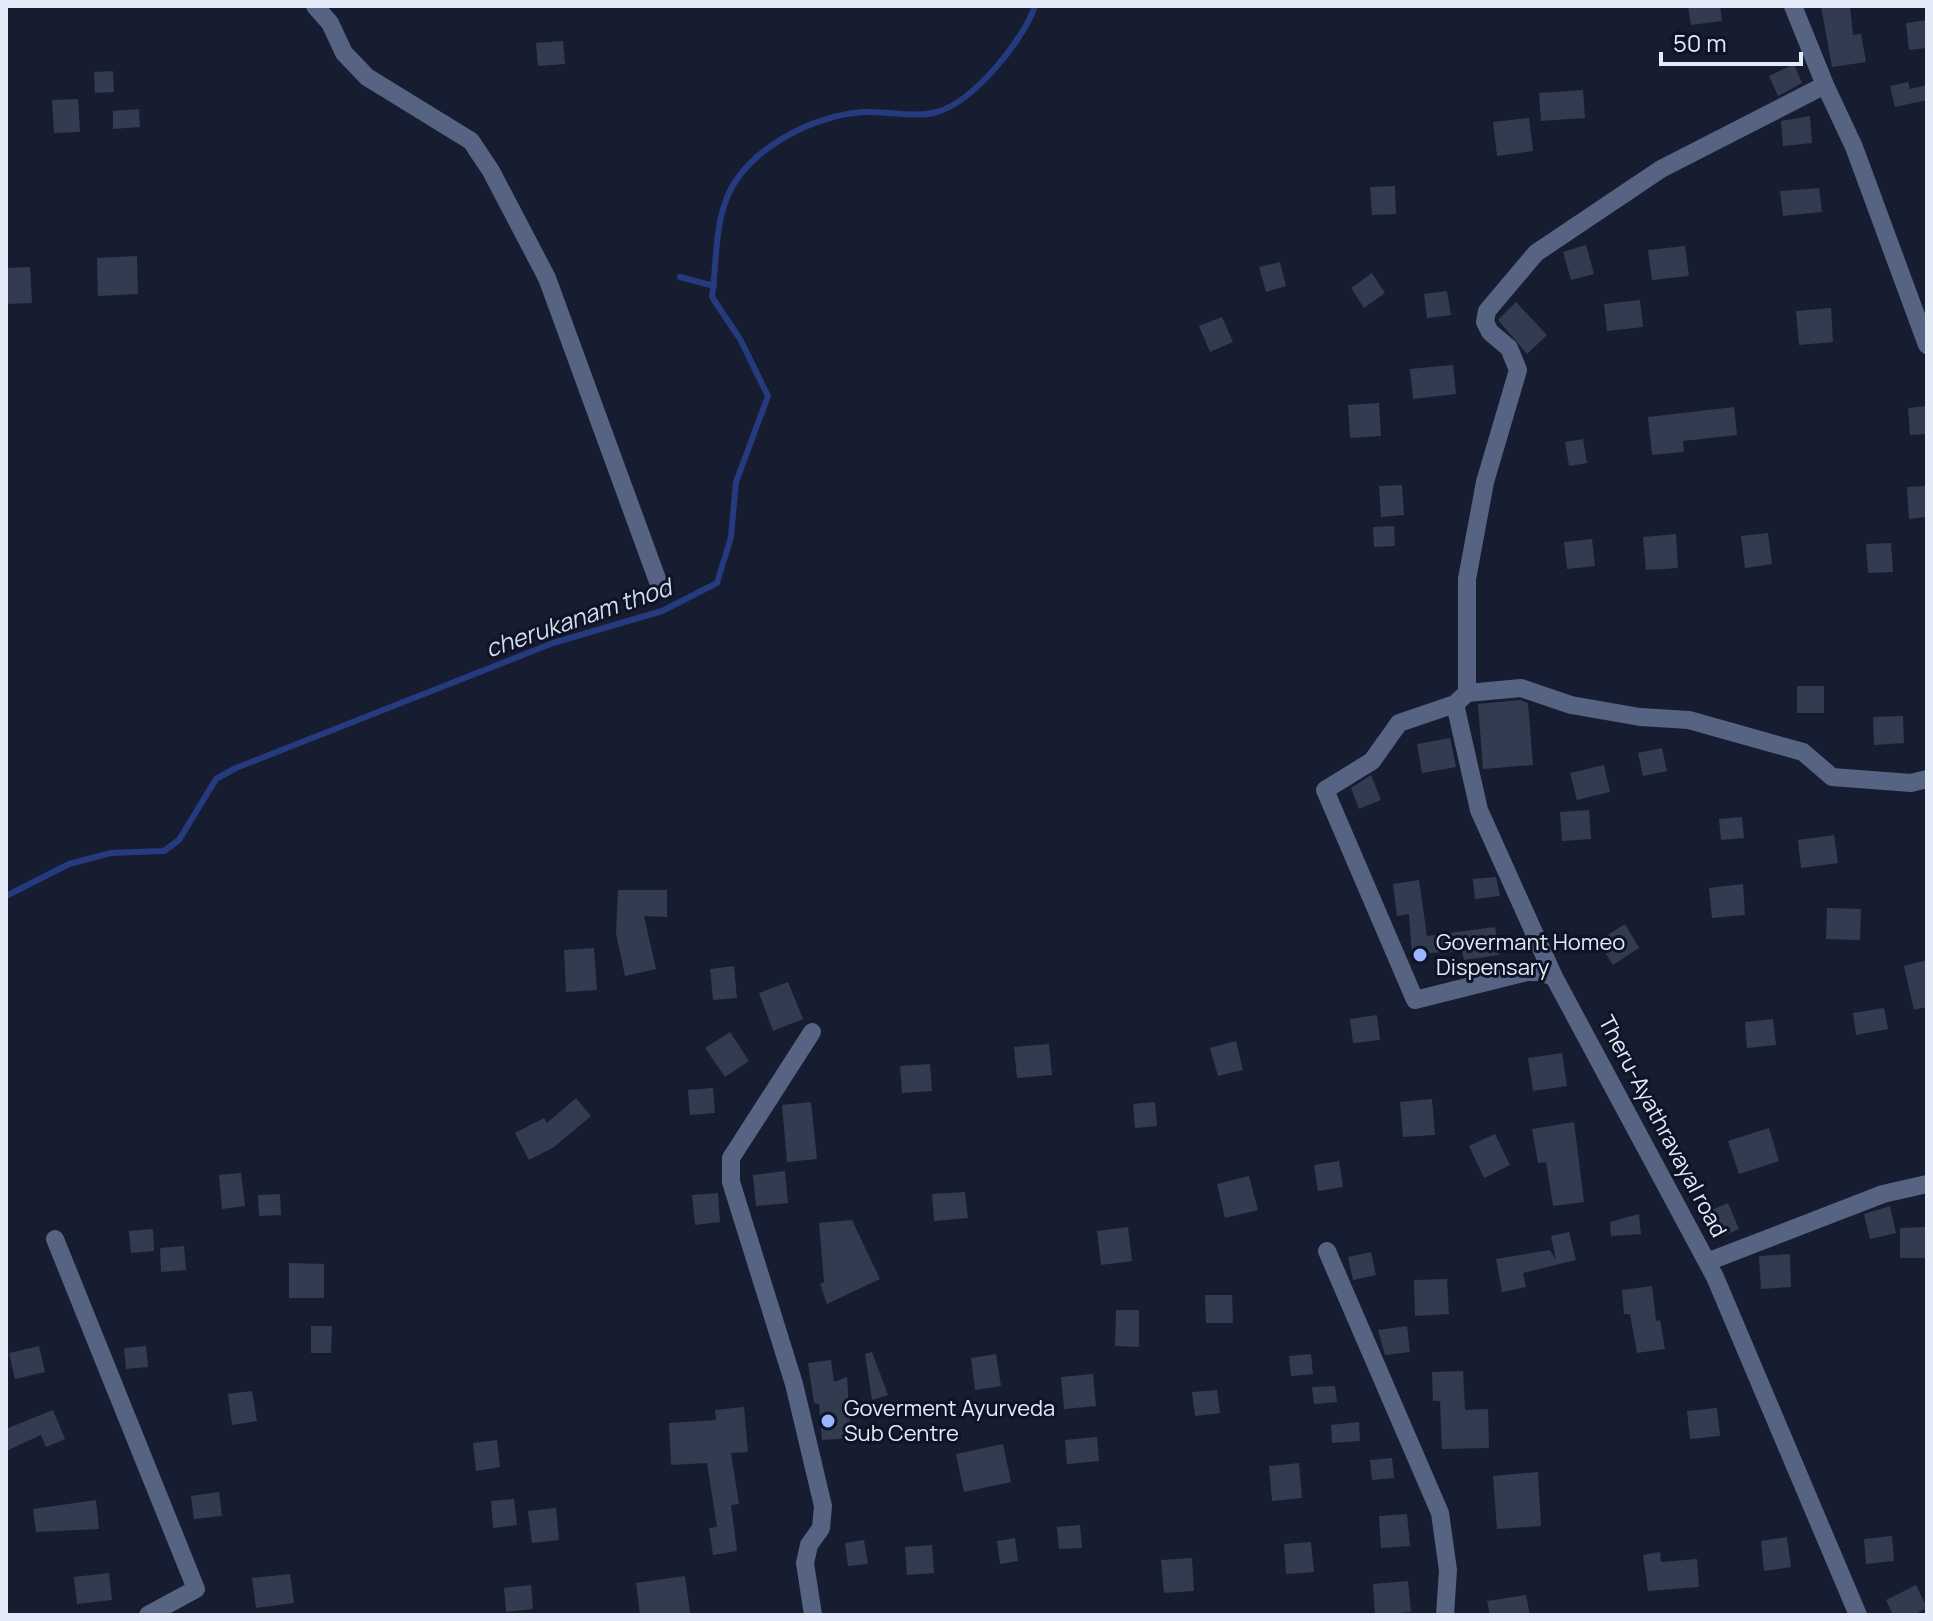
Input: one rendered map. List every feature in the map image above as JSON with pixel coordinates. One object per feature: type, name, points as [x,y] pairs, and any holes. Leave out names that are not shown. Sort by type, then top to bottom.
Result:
[{"type":"street","points":[[315,6],[330,23],[344,53],[367,77],[471,141],[491,171],[547,278],[660,587]]},
{"type":"street","points":[[1793,6],[1854,147],[1927,345]]},
{"type":"street","points":[[1461,699],[1467,579],[1485,482],[1518,370],[1509,348],[1490,332],[1485,322],[1487,311],[1536,253],[1648,177],[1825,85]]},
{"type":"street","points":[[1554,977],[1527,972],[1415,1000],[1325,790],[1372,761],[1399,723],[1461,699],[1521,688],[1571,705],[1640,717],[1689,720],[1803,752],[1832,777],[1911,783],[1927,779]]},
{"type":"street","name":"Theru-Ayathravayal road","points":[[1461,699],[1479,810],[1554,977],[1707,1262],[1858,1615]]},
{"type":"street","points":[[812,1032],[731,1158],[731,1182],[794,1384],[823,1506],[821,1528],[809,1545],[805,1563],[813,1615]]},
{"type":"street","points":[[1707,1262],[1883,1194],[1927,1184]]},
{"type":"street","points":[[55,1239],[196,1589],[148,1615]]},
{"type":"street","points":[[1327,1251],[1440,1513],[1448,1570],[1445,1615]]},
{"type":"building","points":[[1688,6],[1720,6],[1722,21],[1691,25]]},
{"type":"building","points":[[1821,6],[1850,6],[1853,35],[1861,34],[1866,62],[1832,67]]},
{"type":"building","points":[[1927,20],[1927,48],[1909,50],[1906,23]]},
{"type":"building","points":[[563,41],[565,64],[538,66],[536,43]]},
{"type":"building","points":[[1794,64],[1802,83],[1778,96],[1769,76]]},
{"type":"building","points":[[113,71],[114,92],[95,93],[94,72]]},
{"type":"building","points":[[1908,82],[1910,89],[1927,85],[1927,100],[1895,107],[1890,86]]},
{"type":"building","points":[[1583,90],[1585,118],[1541,121],[1539,93]]},
{"type":"building","points":[[78,99],[80,132],[54,133],[52,100]]},
{"type":"building","points":[[139,109],[140,127],[113,129],[113,111]]},
{"type":"building","points":[[1810,116],[1812,143],[1783,146],[1781,121]]},
{"type":"building","points":[[1529,118],[1533,151],[1497,156],[1493,122]]},
{"type":"building","points":[[1395,186],[1396,214],[1372,215],[1370,187]]},
{"type":"building","points":[[1819,188],[1822,212],[1783,216],[1780,191]]},
{"type":"building","points":[[1586,245],[1594,274],[1571,280],[1563,252]]},
{"type":"building","points":[[1685,246],[1689,276],[1652,280],[1648,250]]},
{"type":"building","points":[[137,256],[138,294],[98,296],[97,258]]},
{"type":"building","points":[[1280,262],[1286,286],[1266,292],[1259,267]]},
{"type":"building","points":[[30,267],[32,303],[6,304],[6,268]]},
{"type":"building","points":[[1372,273],[1385,293],[1364,308],[1351,288]]},
{"type":"building","points":[[1447,291],[1451,315],[1427,318],[1424,294]]},
{"type":"building","points":[[1640,300],[1643,327],[1607,331],[1604,304]]},
{"type":"building","points":[[1516,302],[1547,335],[1527,354],[1498,320]]},
{"type":"building","points":[[1831,308],[1833,342],[1799,345],[1796,311]]},
{"type":"building","points":[[1222,317],[1233,342],[1210,352],[1199,326]]},
{"type":"building","points":[[1453,365],[1456,394],[1413,399],[1410,369]]},
{"type":"building","points":[[1379,403],[1381,436],[1350,438],[1348,405]]},
{"type":"building","points":[[1927,406],[1927,434],[1910,435],[1908,408]]},
{"type":"building","points":[[1734,407],[1737,435],[1683,441],[1684,452],[1652,455],[1648,417]]},
{"type":"building","points":[[1583,439],[1587,463],[1569,466],[1565,442]]},
{"type":"building","points":[[1402,485],[1404,515],[1381,517],[1379,486]]},
{"type":"building","points":[[1927,486],[1927,517],[1909,519],[1907,487]]},
{"type":"building","points":[[1394,526],[1395,546],[1374,547],[1373,527]]},
{"type":"building","points":[[1768,533],[1772,564],[1745,568],[1741,536]]},
{"type":"building","points":[[1676,534],[1678,568],[1646,570],[1643,537]]},
{"type":"building","points":[[1592,539],[1595,566],[1567,569],[1564,542]]},
{"type":"building","points":[[1891,543],[1893,572],[1868,573],[1866,544]]},
{"type":"building","points":[[1797,686],[1824,686],[1824,713],[1797,713]]},
{"type":"building","points":[[1520,700],[1528,703],[1533,765],[1483,769],[1478,704]]},
{"type":"building","points":[[1903,716],[1904,743],[1874,745],[1873,717]]},
{"type":"building","points":[[1450,738],[1456,767],[1422,773],[1417,744]]},
{"type":"building","points":[[1662,748],[1667,771],[1643,776],[1638,753]]},
{"type":"building","points":[[1604,765],[1610,792],[1577,800],[1570,773]]},
{"type":"building","points":[[1371,775],[1381,800],[1359,809],[1351,788]]},
{"type":"building","points":[[1589,810],[1591,839],[1562,841],[1560,812]]},
{"type":"building","points":[[1742,817],[1744,838],[1721,840],[1719,819]]},
{"type":"building","points":[[1834,835],[1838,863],[1801,868],[1798,840]]},
{"type":"building","points":[[1496,877],[1500,896],[1475,899],[1473,879]]},
{"type":"building","points":[[1419,880],[1427,936],[1495,927],[1499,955],[1464,960],[1462,951],[1412,954],[1409,914],[1397,916],[1393,884]]},
{"type":"building","points":[[1743,884],[1745,915],[1712,918],[1709,888]]},
{"type":"building","points":[[618,890],[667,890],[667,917],[644,916],[656,969],[625,976],[616,933]]},
{"type":"building","points":[[1827,908],[1861,909],[1860,940],[1826,939]]},
{"type":"building","points":[[1625,924],[1639,948],[1613,965],[1598,941]]},
{"type":"building","points":[[594,948],[597,990],[566,992],[564,950]]},
{"type":"building","points":[[1927,960],[1927,1007],[1914,1010],[1904,966]]},
{"type":"building","points":[[734,966],[737,998],[713,1000],[710,969]]},
{"type":"building","points":[[788,982],[803,1019],[773,1031],[759,993]]},
{"type":"building","points":[[1884,1008],[1888,1029],[1856,1035],[1853,1013]]},
{"type":"building","points":[[1377,1015],[1380,1040],[1353,1043],[1350,1019]]},
{"type":"building","points":[[1773,1019],[1776,1045],[1747,1048],[1745,1022]]},
{"type":"building","points":[[730,1032],[749,1061],[725,1077],[705,1048]]},
{"type":"building","points":[[1236,1041],[1243,1070],[1218,1076],[1210,1048]]},
{"type":"building","points":[[1049,1044],[1052,1075],[1017,1078],[1014,1047]]},
{"type":"building","points":[[1562,1053],[1567,1086],[1533,1091],[1528,1058]]},
{"type":"building","points":[[930,1064],[932,1091],[902,1093],[900,1066]]},
{"type":"building","points":[[713,1088],[715,1113],[690,1115],[688,1090]]},
{"type":"building","points":[[576,1098],[591,1116],[554,1147],[529,1160],[515,1133],[544,1118],[547,1123]]},
{"type":"building","points":[[1432,1099],[1435,1135],[1403,1137],[1400,1102]]},
{"type":"building","points":[[811,1102],[817,1159],[787,1162],[782,1105]]},
{"type":"building","points":[[1155,1102],[1157,1126],[1135,1128],[1133,1104]]},
{"type":"building","points":[[1574,1122],[1584,1202],[1553,1206],[1546,1162],[1538,1163],[1532,1129]]},
{"type":"building","points":[[1769,1128],[1779,1161],[1739,1174],[1728,1141]]},
{"type":"building","points":[[1495,1134],[1510,1165],[1484,1178],[1469,1146]]},
{"type":"building","points":[[1339,1161],[1343,1187],[1318,1191],[1314,1165]]},
{"type":"building","points":[[785,1171],[788,1203],[756,1206],[753,1175]]},
{"type":"building","points":[[241,1173],[245,1206],[222,1209],[219,1175]]},
{"type":"building","points":[[1249,1176],[1258,1210],[1225,1218],[1217,1184]]},
{"type":"building","points":[[965,1192],[968,1218],[934,1221],[932,1194]]},
{"type":"building","points":[[718,1193],[720,1222],[695,1225],[692,1195]]},
{"type":"building","points":[[280,1194],[281,1215],[259,1216],[258,1195]]},
{"type":"building","points":[[1728,1203],[1739,1229],[1716,1239],[1705,1213]]},
{"type":"building","points":[[1890,1206],[1896,1233],[1870,1239],[1864,1214]]},
{"type":"building","points":[[1639,1214],[1641,1234],[1611,1236],[1610,1222]]},
{"type":"building","points":[[852,1220],[880,1279],[827,1304],[820,1284],[824,1282],[819,1223]]},
{"type":"building","points":[[1128,1227],[1132,1261],[1101,1265],[1097,1231]]},
{"type":"building","points":[[1925,1227],[1926,1258],[1900,1258],[1900,1228]]},
{"type":"building","points":[[153,1229],[154,1251],[131,1253],[129,1231]]},
{"type":"building","points":[[1569,1232],[1576,1260],[1523,1273],[1526,1287],[1502,1292],[1496,1259],[1550,1250],[1556,1260],[1551,1236]]},
{"type":"building","points":[[184,1246],[186,1270],[161,1272],[160,1248]]},
{"type":"building","points":[[1371,1252],[1376,1275],[1353,1280],[1348,1257]]},
{"type":"building","points":[[1790,1254],[1791,1287],[1761,1289],[1759,1256]]},
{"type":"building","points":[[289,1263],[324,1264],[324,1298],[289,1298]]},
{"type":"building","points":[[1447,1279],[1449,1314],[1415,1316],[1414,1280]]},
{"type":"building","points":[[1652,1286],[1656,1321],[1660,1320],[1665,1349],[1637,1353],[1630,1314],[1624,1314],[1622,1290]]},
{"type":"building","points":[[1205,1295],[1232,1295],[1233,1323],[1206,1323]]},
{"type":"building","points":[[1116,1310],[1139,1310],[1139,1347],[1115,1346]]},
{"type":"building","points":[[311,1326],[332,1326],[331,1353],[311,1353]]},
{"type":"building","points":[[1407,1326],[1410,1352],[1385,1355],[1378,1330]]},
{"type":"building","points":[[39,1346],[45,1372],[15,1379],[9,1353]]},
{"type":"building","points":[[146,1346],[148,1367],[126,1369],[124,1348]]},
{"type":"building","points":[[872,1352],[888,1395],[872,1400],[865,1354]]},
{"type":"building","points":[[996,1354],[1001,1386],[975,1390],[971,1358]]},
{"type":"building","points":[[1311,1354],[1313,1374],[1291,1376],[1289,1356]]},
{"type":"building","points":[[831,1360],[834,1382],[847,1377],[851,1438],[822,1440],[819,1404],[814,1403],[808,1363]]},
{"type":"building","points":[[1463,1371],[1465,1410],[1488,1409],[1489,1448],[1442,1449],[1440,1401],[1433,1401],[1432,1372]]},
{"type":"building","points":[[1093,1374],[1096,1406],[1064,1409],[1061,1377]]},
{"type":"building","points":[[1335,1386],[1337,1402],[1314,1404],[1312,1387]]},
{"type":"building","points":[[1217,1390],[1220,1413],[1195,1416],[1192,1392]]},
{"type":"building","points":[[252,1391],[257,1421],[232,1425],[228,1394]]},
{"type":"building","points":[[744,1407],[748,1452],[731,1453],[739,1504],[731,1505],[737,1551],[713,1555],[709,1528],[717,1527],[707,1463],[671,1465],[669,1423],[716,1420],[715,1410]]},
{"type":"building","points":[[1717,1408],[1720,1436],[1690,1439],[1687,1411]]},
{"type":"building","points":[[53,1410],[65,1439],[46,1447],[41,1435],[6,1451],[6,1429]]},
{"type":"building","points":[[1359,1422],[1360,1441],[1332,1443],[1331,1425]]},
{"type":"building","points":[[1097,1437],[1099,1461],[1067,1464],[1065,1440]]},
{"type":"building","points":[[497,1440],[500,1467],[476,1471],[473,1443]]},
{"type":"building","points":[[1003,1444],[1011,1482],[964,1492],[956,1454]]},
{"type":"building","points":[[1392,1458],[1394,1478],[1372,1480],[1370,1460]]},
{"type":"building","points":[[1299,1463],[1302,1498],[1272,1501],[1269,1466]]},
{"type":"building","points":[[1538,1472],[1541,1526],[1497,1529],[1493,1476]]},
{"type":"building","points":[[219,1492],[222,1516],[194,1519],[191,1496]]},
{"type":"building","points":[[514,1499],[517,1525],[493,1528],[491,1501]]},
{"type":"building","points":[[96,1500],[99,1529],[36,1532],[33,1509]]},
{"type":"building","points":[[556,1508],[559,1540],[532,1543],[528,1511]]},
{"type":"building","points":[[1407,1514],[1410,1546],[1381,1548],[1379,1516]]},
{"type":"building","points":[[1080,1525],[1082,1548],[1059,1549],[1057,1527]]},
{"type":"building","points":[[1892,1536],[1894,1561],[1866,1564],[1864,1539]]},
{"type":"building","points":[[1787,1537],[1791,1567],[1764,1571],[1761,1541]]},
{"type":"building","points":[[1015,1538],[1018,1561],[1000,1564],[997,1541]]},
{"type":"building","points":[[864,1540],[868,1564],[848,1566],[845,1543]]},
{"type":"building","points":[[1311,1542],[1314,1572],[1286,1574],[1284,1544]]},
{"type":"building","points":[[932,1545],[934,1573],[907,1575],[905,1547]]},
{"type":"building","points":[[1660,1552],[1661,1562],[1697,1559],[1699,1587],[1648,1591],[1643,1555]]},
{"type":"building","points":[[1192,1558],[1194,1591],[1164,1593],[1161,1560]]},
{"type":"building","points":[[109,1573],[112,1600],[77,1604],[74,1577]]},
{"type":"building","points":[[290,1574],[294,1603],[256,1608],[252,1578]]},
{"type":"building","points":[[685,1576],[690,1613],[640,1615],[636,1583]]},
{"type":"building","points":[[1408,1581],[1411,1612],[1375,1615],[1373,1584]]},
{"type":"building","points":[[531,1585],[533,1609],[506,1612],[504,1588]]},
{"type":"building","points":[[1916,1585],[1927,1608],[1913,1615],[1893,1615],[1886,1600]]},
{"type":"building","points":[[1526,1595],[1530,1615],[1490,1615],[1487,1601]]},
{"type":"waterway","name":"cherukanam thod","points":[[6,896],[69,864],[111,853],[164,851],[179,840],[216,779],[236,768],[553,643],[662,611],[717,583],[731,537],[736,482],[768,396],[740,339],[712,297],[719,228],[732,187],[761,153],[822,120],[864,112],[929,114],[951,106],[995,68],[1020,36],[1035,6]]},
{"type":"waterway","points":[[680,277],[714,286]]},
{"type":"place","name":"Govermant Homeo Dispensary","points":[[1420,955]]},
{"type":"place","name":"Goverment Ayurveda Sub Centre","points":[[828,1421]]}]
